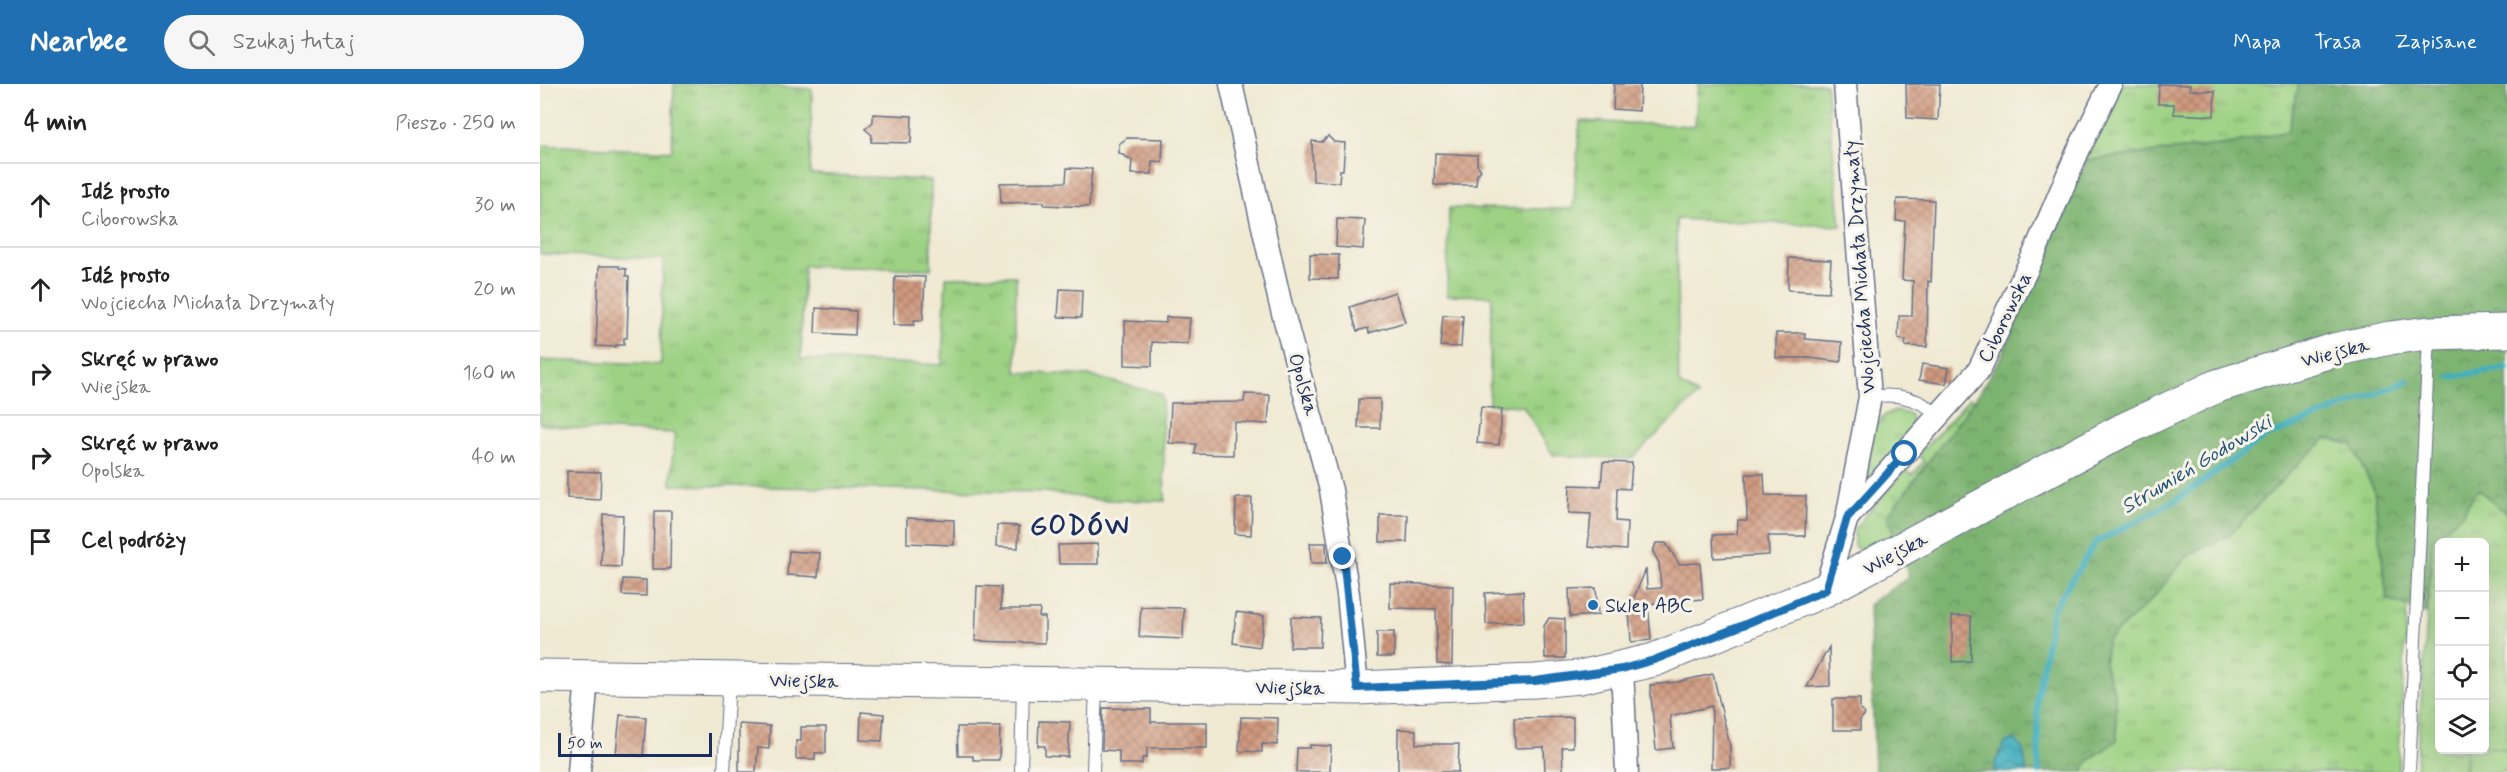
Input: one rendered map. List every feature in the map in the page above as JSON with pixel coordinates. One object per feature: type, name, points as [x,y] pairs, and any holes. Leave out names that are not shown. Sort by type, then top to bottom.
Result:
[{"type":"street","name":"Opolska","points":[[1231,84],[1280,302],[1331,490],[1348,594],[1357,688]]},
{"type":"street","name":"Wojciecha Michała Drzymały","points":[[1826,590],[1847,518],[1870,397],[1845,84]]},
{"type":"street","name":"Ciborowska","points":[[1847,518],[1939,418],[1978,370],[2035,252],[2111,84]]},
{"type":"street","name":"Wiejska","points":[[540,676],[1357,688],[1535,681],[1622,669],[1686,647],[1826,590],[2175,403],[2217,386],[2334,350],[2429,333],[2507,331]]},
{"type":"street","points":[[1622,669],[1626,772]]},
{"type":"street","points":[[579,772],[587,677]]},
{"type":"lane","points":[[2409,772],[2429,333]]},
{"type":"lane","points":[[1870,397],[1896,396],[1922,403],[1939,418]]},
{"type":"lane","points":[[724,772],[729,679]]},
{"type":"lane","points":[[1022,772],[1023,684]]},
{"type":"lane","points":[[1094,772],[1096,685]]},
{"type":"green space","points":[[674,84],[736,84],[812,89],[810,174],[931,180],[931,269],[804,266],[801,359],[942,365],[946,277],[1016,276],[1016,372],[1091,376],[1162,394],[1165,501],[1100,500],[1045,492],[671,485],[674,433],[571,428],[540,424],[540,360],[661,364],[663,259],[540,254],[540,145],[672,151]]},
{"type":"green space","points":[[1698,84],[1826,84],[1841,226],[1676,219],[1679,384],[1698,395],[1631,459],[1553,455],[1523,406],[1489,404],[1492,296],[1447,295],[1449,208],[1573,209],[1580,121],[1695,126]]},
{"type":"green space","points":[[2120,84],[2299,84],[2288,131],[2229,144],[2086,160]]},
{"type":"green space","points":[[2299,84],[2507,84],[2507,514],[2478,489],[2462,514],[2433,539],[2426,614],[2387,599],[2374,490],[2352,445],[2327,438],[2302,460],[2229,535],[2187,556],[2152,599],[2107,641],[2104,664],[2115,695],[2117,740],[2087,762],[2083,772],[1875,772],[1869,604],[1909,577],[1887,516],[1969,408],[2002,356],[2086,160],[2229,144],[2288,131]]},
{"type":"green space","points":[[1970,398],[1974,400],[1969,408],[1888,516],[1897,543],[1866,554],[1854,546],[1854,529],[1905,470],[1912,475],[1924,461],[1918,455]]},
{"type":"green space","points":[[1895,411],[1910,414],[1914,428],[1865,486],[1874,427],[1885,415]]},
{"type":"green space","points":[[2327,438],[2352,445],[2374,490],[2387,598],[2407,606],[2398,772],[2083,772],[2087,762],[2117,740],[2115,695],[2104,664],[2107,641],[2152,599],[2187,556],[2229,535],[2302,460]]},
{"type":"green space","points":[[2478,488],[2507,514],[2507,749],[2489,747],[2489,538],[2435,538],[2435,754],[2466,754],[2465,772],[2416,772],[2433,539],[2461,514]]},
{"type":"green space","points":[[2489,747],[2507,749],[2507,772],[2465,772],[2466,754],[2489,754]]},
{"type":"water","points":[[2015,739],[2023,750],[2027,772],[1995,772],[1995,762],[2005,743]]},
{"type":"building","points":[[1614,84],[1640,84],[1639,111],[1613,109]]},
{"type":"building","points":[[1906,84],[1940,84],[1938,120],[1907,118]]},
{"type":"building","points":[[2159,84],[2190,85],[2189,90],[2215,91],[2214,116],[2174,114],[2174,104],[2158,104]]},
{"type":"building","points":[[873,114],[912,116],[911,143],[871,142],[872,135],[865,129],[873,122]]},
{"type":"building","points":[[1328,136],[1334,142],[1345,143],[1343,170],[1340,170],[1339,182],[1313,181],[1312,141],[1322,142]]},
{"type":"building","points":[[1127,138],[1163,139],[1162,162],[1152,161],[1152,174],[1131,174],[1132,160],[1119,153],[1119,144]]},
{"type":"building","points":[[1435,153],[1477,155],[1477,165],[1481,170],[1477,175],[1476,185],[1434,185]]},
{"type":"building","points":[[1067,168],[1092,169],[1089,207],[1044,205],[1044,202],[1001,203],[1000,183],[1066,182]]},
{"type":"building","points":[[1897,199],[1934,200],[1931,282],[1928,281],[1927,347],[1905,346],[1906,340],[1898,339],[1899,316],[1912,316],[1913,281],[1902,280],[1905,221],[1896,221]]},
{"type":"building","points":[[1337,219],[1365,220],[1363,249],[1336,247]]},
{"type":"building","points":[[1310,254],[1339,255],[1338,279],[1310,278]]},
{"type":"building","points":[[1789,258],[1831,260],[1829,292],[1788,290]]},
{"type":"building","points":[[599,266],[619,266],[619,268],[626,269],[626,276],[629,276],[627,338],[624,338],[624,345],[596,346]]},
{"type":"building","points":[[895,276],[925,277],[923,320],[914,320],[914,325],[893,325]]},
{"type":"building","points":[[1060,289],[1082,290],[1081,318],[1058,317]]},
{"type":"building","points":[[1395,292],[1405,322],[1369,333],[1368,328],[1357,331],[1350,307]]},
{"type":"building","points":[[816,308],[856,311],[855,335],[815,333]]},
{"type":"building","points":[[1443,315],[1463,316],[1461,347],[1440,346]]},
{"type":"building","points":[[1166,317],[1190,318],[1188,344],[1152,342],[1152,366],[1125,365],[1125,321],[1166,323]]},
{"type":"building","points":[[1776,333],[1805,333],[1805,339],[1842,342],[1841,362],[1809,358],[1776,358]]},
{"type":"building","points":[[1922,364],[1949,368],[1946,384],[1919,380]]},
{"type":"building","points":[[1245,394],[1270,395],[1268,424],[1234,422],[1233,455],[1195,454],[1196,444],[1169,443],[1171,403],[1244,402]]},
{"type":"building","points":[[1359,399],[1380,399],[1380,428],[1358,428]]},
{"type":"building","points":[[1481,407],[1502,409],[1499,445],[1477,443]]},
{"type":"building","points":[[1603,462],[1632,463],[1630,489],[1617,488],[1616,521],[1627,522],[1626,550],[1588,547],[1591,514],[1569,513],[1570,485],[1601,486]]},
{"type":"building","points":[[567,471],[601,472],[600,500],[567,498]]},
{"type":"building","points":[[1746,474],[1764,474],[1765,495],[1806,496],[1805,536],[1768,536],[1769,555],[1714,558],[1713,535],[1737,534],[1738,520],[1747,520]]},
{"type":"building","points":[[1236,498],[1252,498],[1251,535],[1235,534]]},
{"type":"building","points":[[654,511],[671,511],[670,569],[653,569]]},
{"type":"building","points":[[603,514],[623,515],[621,567],[601,566]]},
{"type":"building","points":[[1380,515],[1408,515],[1407,542],[1380,542]]},
{"type":"building","points":[[907,518],[954,520],[954,545],[907,543]]},
{"type":"building","points":[[997,525],[1019,526],[1018,548],[996,547]]},
{"type":"building","points":[[1310,543],[1326,543],[1327,563],[1311,563]]},
{"type":"building","points":[[1656,543],[1666,543],[1679,564],[1700,563],[1703,599],[1648,604],[1651,640],[1631,642],[1629,609],[1646,569],[1647,589],[1661,588],[1659,563],[1653,552]]},
{"type":"building","points":[[1098,544],[1098,564],[1059,564],[1058,545]]},
{"type":"building","points":[[789,551],[820,553],[818,577],[787,575]]},
{"type":"building","points":[[623,579],[646,580],[646,596],[622,595]]},
{"type":"building","points":[[1390,583],[1453,585],[1452,665],[1437,664],[1436,609],[1390,608]]},
{"type":"building","points":[[977,586],[1001,587],[1001,609],[1040,609],[1039,617],[1045,617],[1045,643],[975,641]]},
{"type":"building","points":[[1596,588],[1598,615],[1570,617],[1569,589]]},
{"type":"building","points":[[1523,591],[1524,622],[1486,624],[1485,593]]},
{"type":"building","points":[[1141,607],[1184,608],[1183,639],[1139,637]]},
{"type":"building","points":[[1236,612],[1264,616],[1260,647],[1233,643]]},
{"type":"building","points":[[1952,616],[1971,616],[1971,661],[1952,662]]},
{"type":"building","points":[[1291,617],[1321,618],[1320,647],[1290,647]]},
{"type":"building","points":[[1549,618],[1565,619],[1565,658],[1545,658],[1544,626]]},
{"type":"building","points":[[1377,632],[1394,632],[1394,657],[1377,657]]},
{"type":"building","points":[[1829,647],[1830,686],[1807,687]]},
{"type":"building","points":[[1713,674],[1730,746],[1730,768],[1711,768],[1712,706],[1670,716],[1673,748],[1656,750],[1650,685]]},
{"type":"building","points":[[1833,699],[1860,699],[1860,709],[1865,714],[1860,720],[1860,730],[1833,730]]},
{"type":"building","points":[[1103,708],[1151,709],[1151,722],[1207,722],[1207,748],[1147,748],[1147,758],[1142,758],[1142,764],[1119,764],[1119,751],[1102,750]]},
{"type":"building","points":[[861,712],[884,714],[882,741],[860,740]]},
{"type":"building","points":[[620,715],[646,717],[643,756],[616,753]]},
{"type":"building","points":[[1241,717],[1278,718],[1277,745],[1262,744],[1262,752],[1239,751]]},
{"type":"building","points":[[1573,717],[1573,747],[1562,747],[1563,772],[1545,772],[1544,747],[1515,748],[1514,718]]},
{"type":"building","points":[[1039,721],[1070,722],[1068,757],[1045,756],[1045,746],[1038,746]]},
{"type":"building","points":[[739,724],[770,726],[769,749],[758,748],[756,772],[739,772]]},
{"type":"building","points":[[801,727],[826,727],[826,753],[815,753],[815,759],[796,759],[796,741],[801,741]]},
{"type":"building","points":[[957,727],[1000,727],[999,760],[973,760],[973,756],[958,756]]},
{"type":"building","points":[[1398,729],[1416,730],[1416,744],[1459,744],[1458,772],[1398,772]]},
{"type":"building","points":[[1310,745],[1331,746],[1330,772],[1296,772],[1297,748],[1310,748]]},
{"type":"waterway","name":"Strumień Godowski","points":[[2450,377],[2507,368]]},
{"type":"waterway","name":"Strumień Godowski","points":[[2039,772],[2037,698],[2053,609],[2096,542],[2175,501],[2263,438],[2408,381]]},
{"type":"place","name":"Sklep ABC","points":[[1593,605]]},
{"type":"district","name":"GODÓW","points":[[1080,525]]},
{"type":"route","points":[[1343,557],[1357,688],[1506,683],[1580,677],[1654,660],[1826,590],[1847,518],[1905,454]]}]
